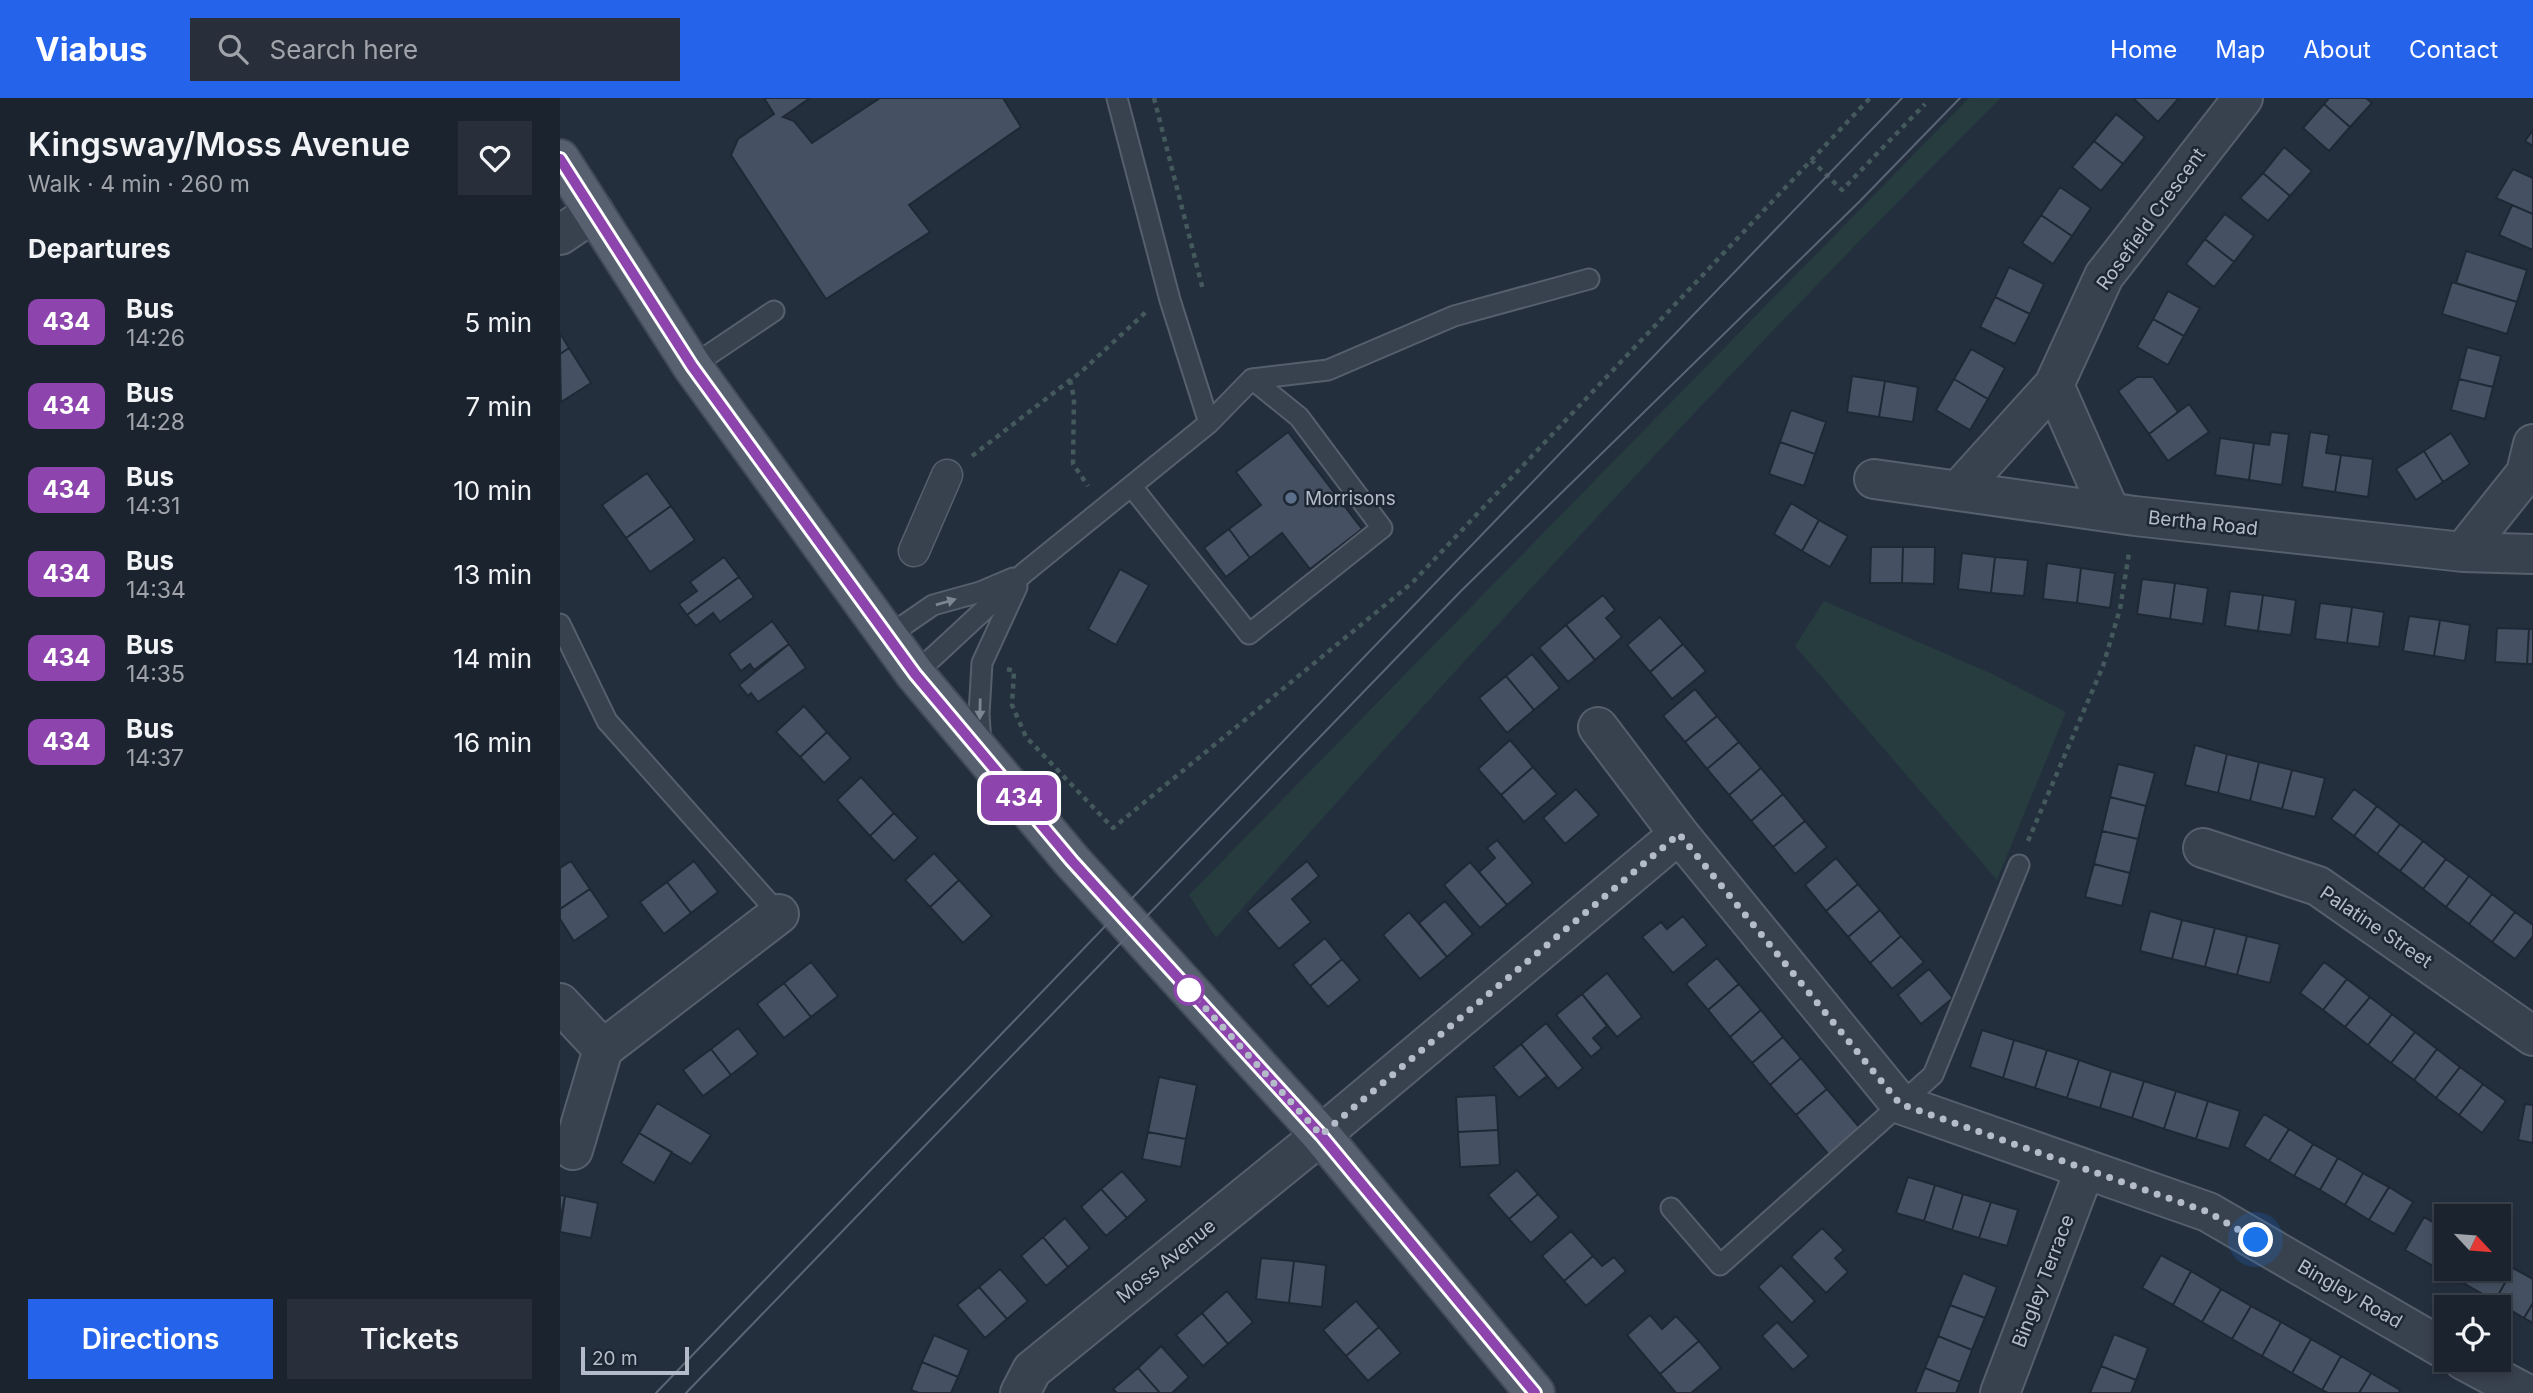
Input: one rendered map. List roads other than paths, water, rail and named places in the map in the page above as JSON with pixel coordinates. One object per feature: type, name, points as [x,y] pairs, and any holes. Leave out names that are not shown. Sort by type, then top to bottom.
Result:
[{"type":"main road","points":[[560,159],[692,366],[915,674],[1072,861],[1321,1135],[1535,1393]]},
{"type":"street","name":"Rosefield Crescent","points":[[1958,491],[2054,385],[2104,276],[2243,98]]},
{"type":"street","points":[[560,234],[594,212]]},
{"type":"street","points":[[2054,385],[2122,514]]},
{"type":"street","points":[[2463,552],[2531,466]]},
{"type":"street","points":[[914,551],[947,475]]},
{"type":"street","name":"Bertha Road","points":[[1874,479],[2122,514],[2463,552],[2533,554]]},
{"type":"street","points":[[1598,727],[1679,834],[1900,1104]]},
{"type":"street","name":"Moss Avenue","points":[[1020,1393],[1032,1370],[1321,1135],[1679,834]]},
{"type":"street","name":"Palatine Street","points":[[2203,848],[2318,886],[2533,1036]]},
{"type":"street","points":[[573,1150],[603,1049],[779,914]]},
{"type":"street","points":[[560,1003],[603,1049]]},
{"type":"street","name":"Bingley Road","points":[[1900,1104],[2208,1212],[2434,1343]]},
{"type":"street","name":"Bingley Terrace","points":[[2000,1393],[2085,1169]]},
{"type":"lane","points":[[1117,98],[1170,300],[1209,423]]},
{"type":"lane","points":[[915,674],[1024,573],[1209,423],[1252,379],[1328,370],[1454,316],[1589,279]]},
{"type":"lane","points":[[692,366],[774,311]]},
{"type":"lane","points":[[1132,487],[1249,634],[1382,528],[1299,417],[1252,379]]},
{"type":"lane","points":[[888,636],[933,605],[980,592],[1024,573]]},
{"type":"lane","points":[[982,754],[979,714],[982,663],[1024,573]]},
{"type":"lane","points":[[560,624],[607,722],[779,914]]},
{"type":"lane","points":[[1671,1209],[1720,1265],[1933,1076],[2018,864]]},
{"type":"tram line","points":[[656,1393],[1902,98]]},
{"type":"tram line","points":[[686,1393],[1461,591],[1860,201],[1960,98]]},
{"type":"place","name":"Morrisons","points":[[1291,498]]}]
